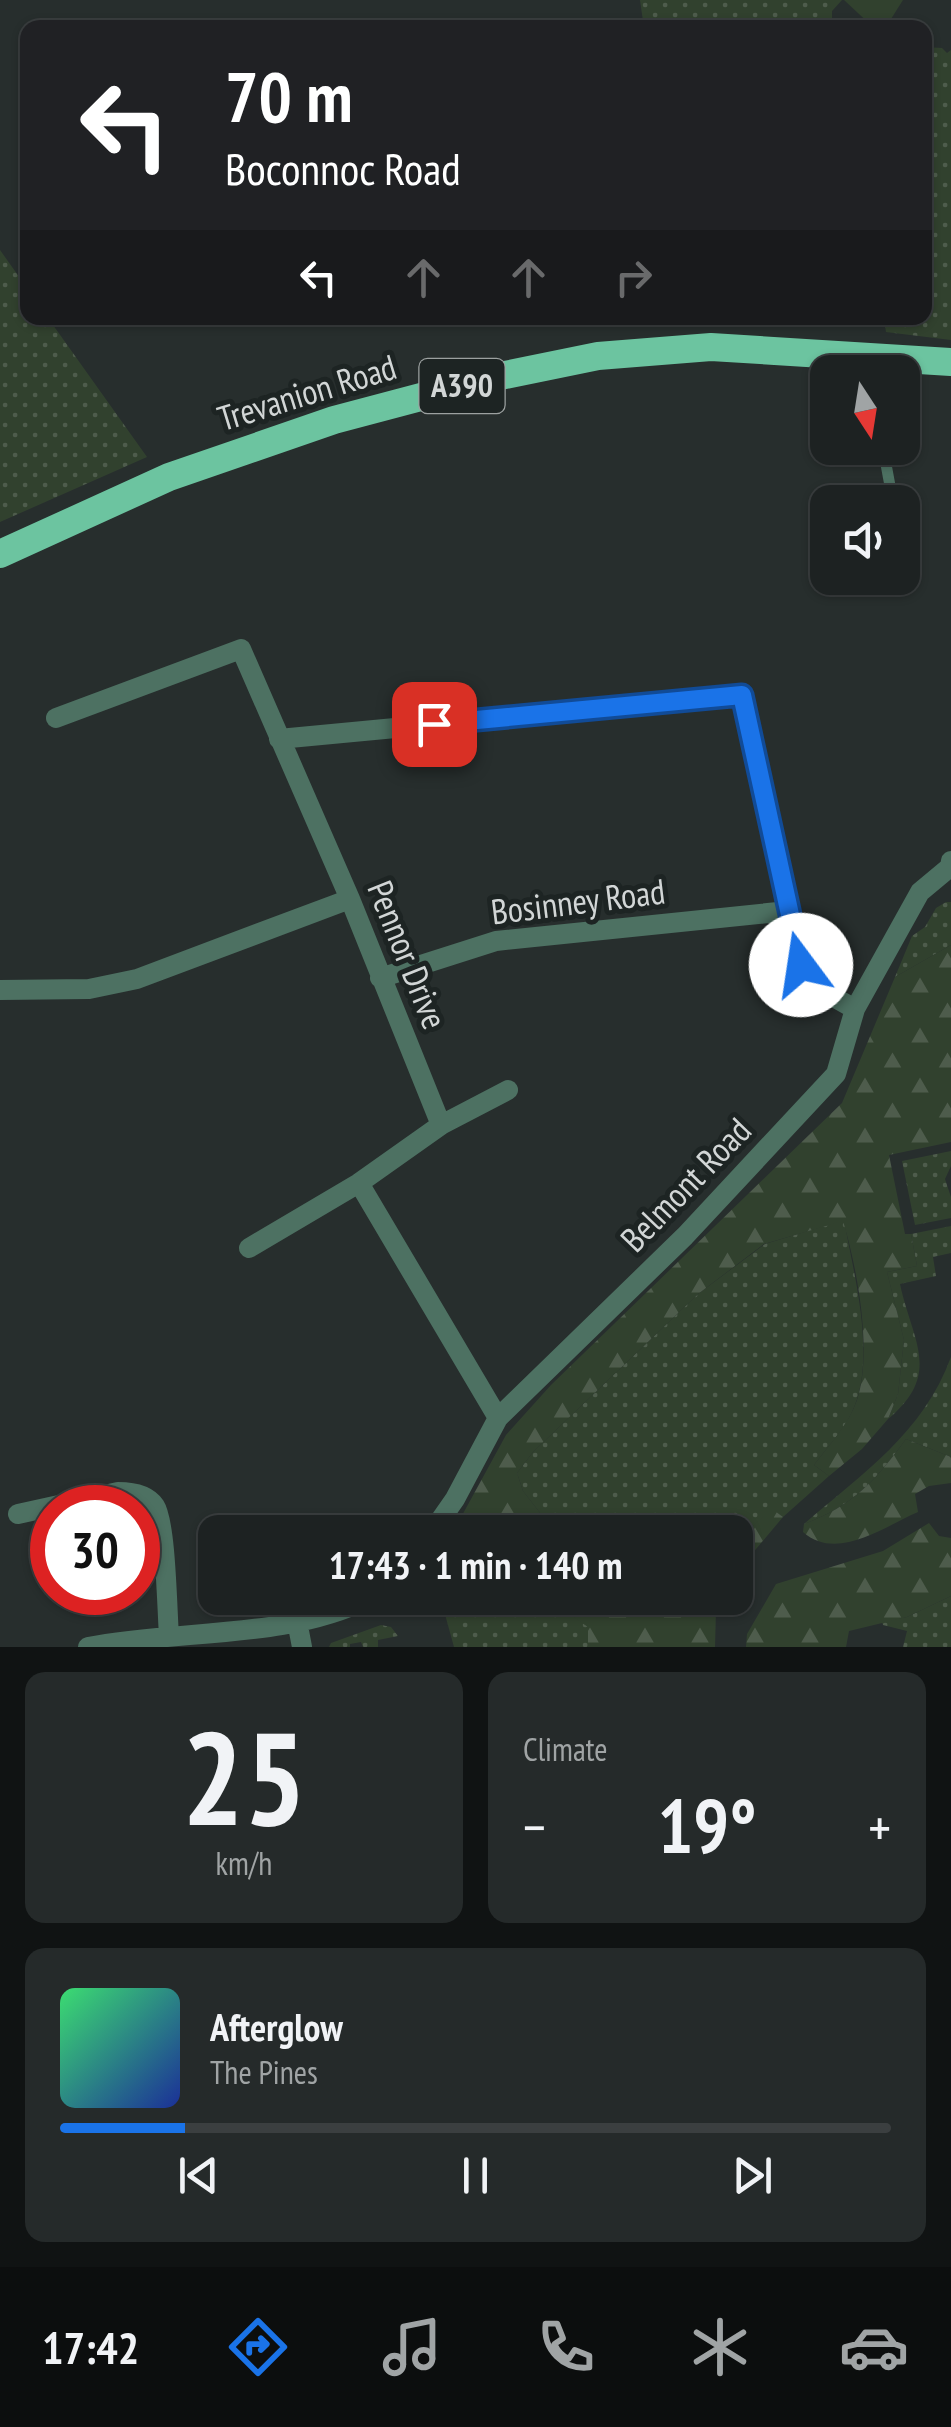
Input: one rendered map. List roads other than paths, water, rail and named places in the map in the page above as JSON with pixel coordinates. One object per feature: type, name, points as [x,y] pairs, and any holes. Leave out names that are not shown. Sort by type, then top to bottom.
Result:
[{"type":"highway","name":"Trevanion Road","points":[[0,554],[169,477],[334,420],[500,376],[598,356],[711,347],[810,358]]},
{"type":"highway","name":"Trevanion Road","points":[[920,363],[951,362]]},
{"type":"street","name":"Pennor Drive","points":[[56,718],[241,649],[350,899],[441,1125]]},
{"type":"street","points":[[279,739],[742,695],[801,965],[809,978],[836,1002],[854,1009]]},
{"type":"street","name":"Belmont Road","points":[[444,1515],[498,1418],[685,1236],[836,1074],[854,1009],[920,892],[951,865]]},
{"type":"street","points":[[0,990],[89,989],[137,979],[350,899]]},
{"type":"street","name":"Bosinney Road","points":[[380,978],[496,941],[788,911]]},
{"type":"street","points":[[249,1248],[359,1184],[441,1125],[508,1090]]},
{"type":"street","points":[[359,1184],[498,1418]]},
{"type":"street","points":[[18,1514],[118,1492],[149,1500],[156,1507],[160,1527],[169,1636]]},
{"type":"street","points":[[99,1646],[319,1615]]},
{"type":"street","points":[[297,1621],[302,1647]]}]
